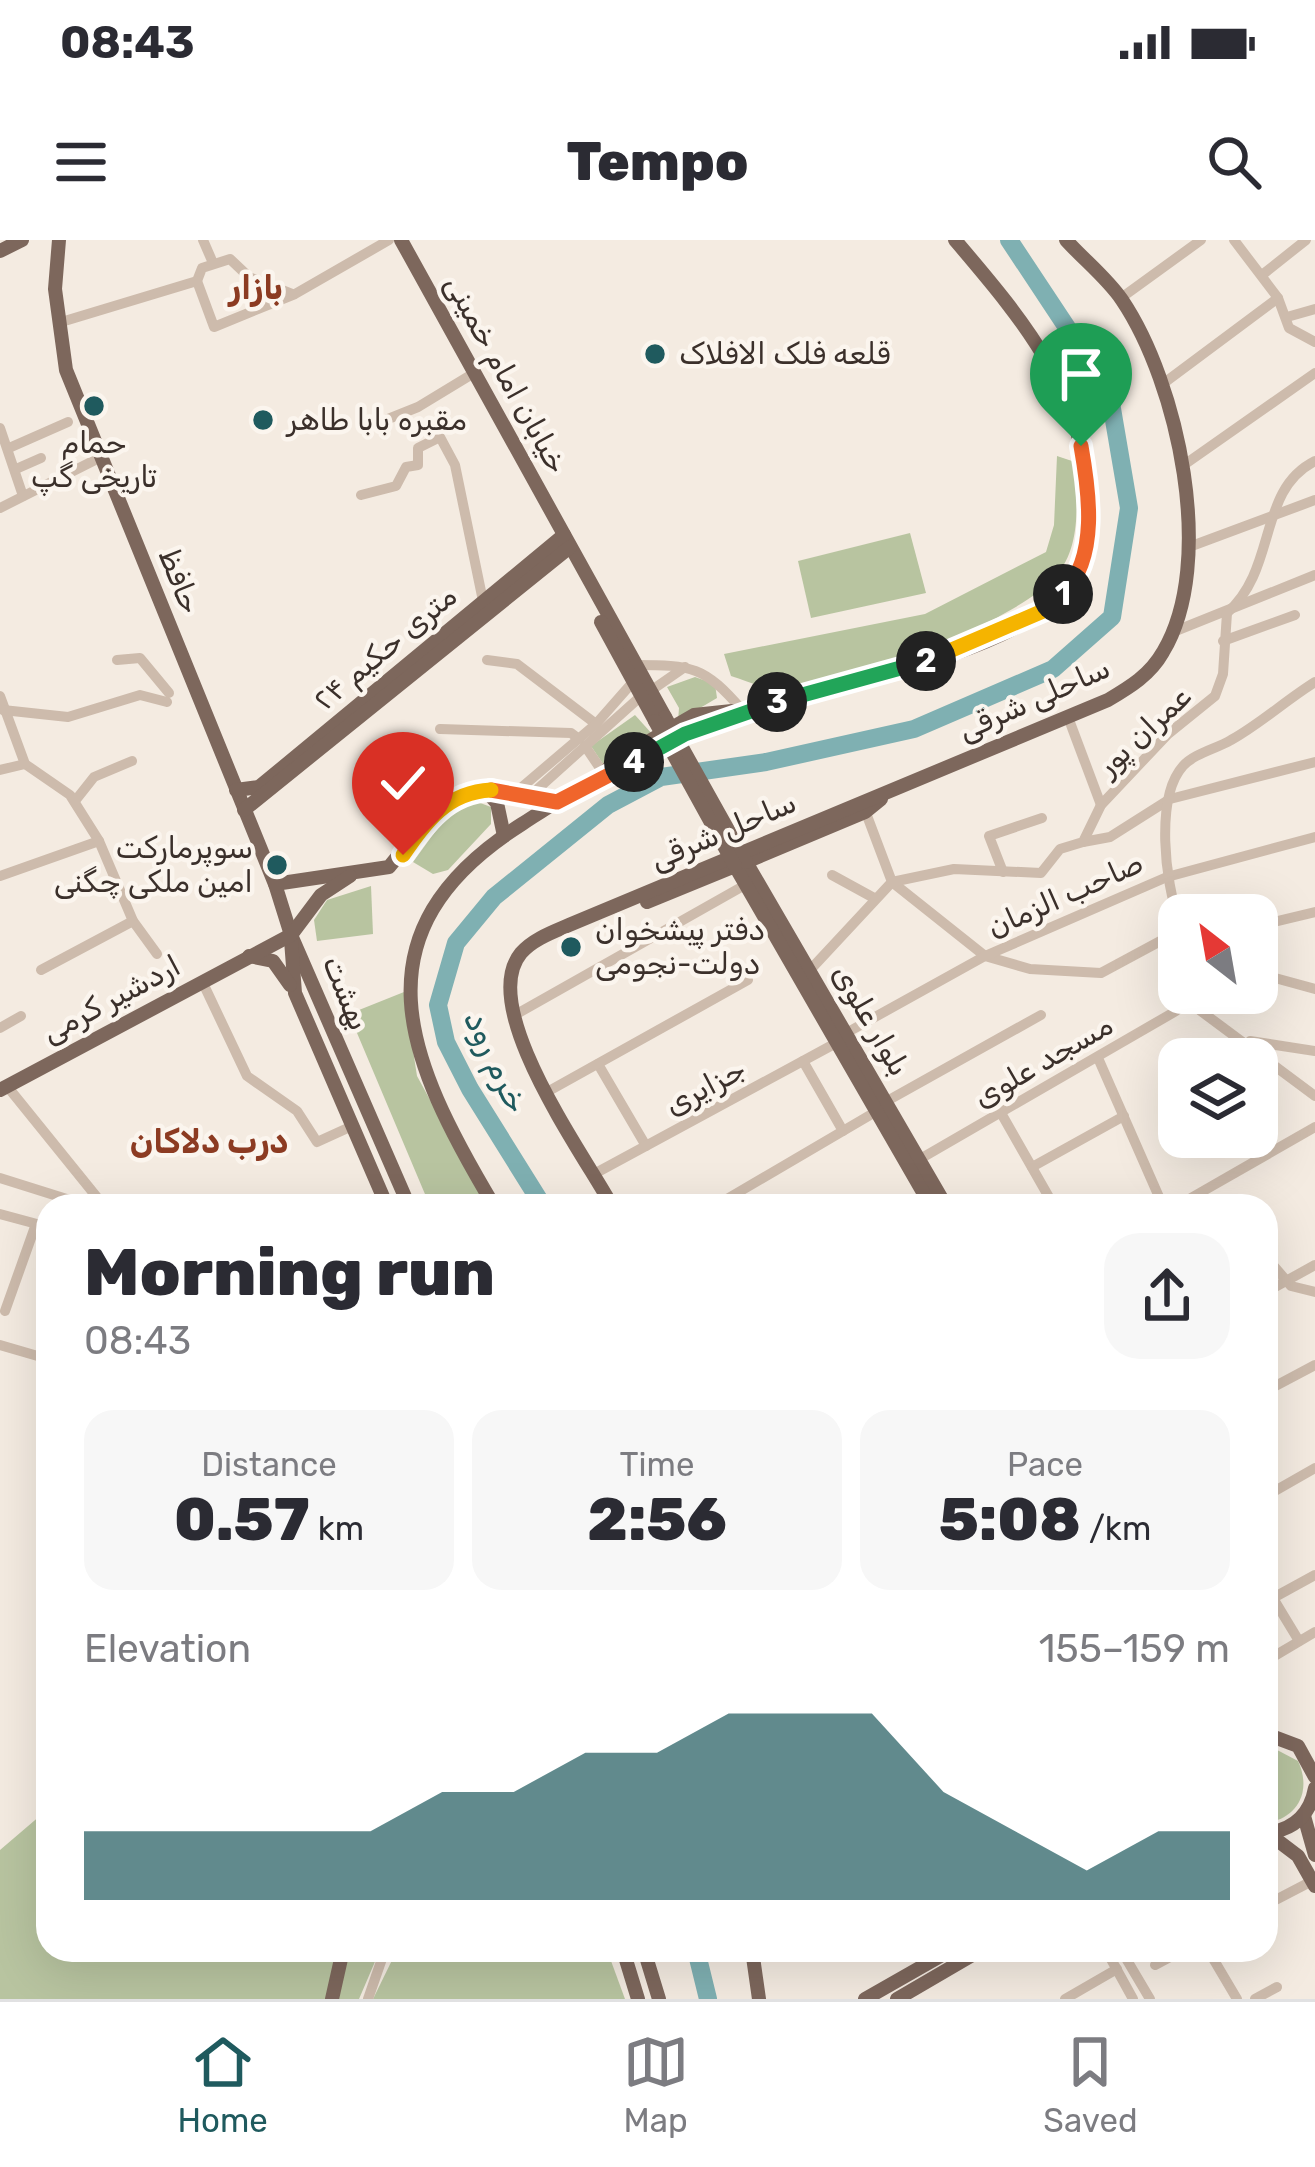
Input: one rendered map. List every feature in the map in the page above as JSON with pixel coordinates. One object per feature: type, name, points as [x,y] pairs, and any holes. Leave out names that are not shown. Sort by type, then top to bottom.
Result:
[{"type":"main road","points":[[0,251],[22,240]]},
{"type":"main road","name":"حافظ","points":[[59,240],[58,322],[66,370],[275,884],[291,935]]},
{"type":"main road","name":"خیابان امام خمینی","points":[[401,240],[634,664],[640,691]]},
{"type":"main road","points":[[487,1194],[432,1095],[408,989],[414,954],[441,891],[466,862],[604,774],[743,711],[900,671],[981,641],[1050,608],[1072,584],[1082,563],[1088,486],[1072,406],[1013,308],[955,240]]},
{"type":"main road","name":"ساحلی شرقی","points":[[898,787],[1132,686],[1162,654],[1173,632],[1189,547],[1181,467],[1164,383],[1120,298],[1070,241]]},
{"type":"main road","name":"خیابان امام خمینی","points":[[566,544],[640,691],[740,864]]},
{"type":"main road","name":"۲۴ متری حکیم","points":[[236,790],[259,787],[483,601],[566,544]]},
{"type":"main road","name":"۲۴ متری حکیم","points":[[244,810],[566,544]]},
{"type":"main road","name":"ساحل شرقی","points":[[568,925],[863,807],[898,787]]},
{"type":"main road","points":[[275,884],[350,877],[398,861],[434,812],[484,789],[557,802]]},
{"type":"main road","points":[[484,789],[496,802],[504,836]]},
{"type":"main road","points":[[605,1194],[547,1092],[513,1016],[512,978],[521,953],[568,925],[613,916],[863,807]]},
{"type":"main road","name":"بلوار علوی","points":[[740,864],[745,885],[843,1037],[925,1194]]},
{"type":"main road","name":"بلوار علوی","points":[[740,864],[811,969],[843,1037]]},
{"type":"main road","points":[[291,935],[321,895],[350,877]]},
{"type":"main road","name":"اردشیر کرمی","points":[[4,1088],[291,935]]},
{"type":"main road","name":"بهشت","points":[[291,935],[295,993],[381,1194]]},
{"type":"main road","name":"بهشت","points":[[291,935],[403,1194]]},
{"type":"main road","points":[[248,956],[273,961],[295,993]]},
{"type":"main road","points":[[339,1101],[357,1094]]},
{"type":"main road","name":"بلوار علوی","points":[[882,1106],[939,1194]]},
{"type":"main road","points":[[1278,1738],[1298,1746],[1315,1743]]},
{"type":"main road","points":[[1298,1746],[1315,1777]]},
{"type":"main road","points":[[1315,1788],[1304,1816],[1315,1855]]},
{"type":"main road","points":[[1278,1828],[1304,1816]]},
{"type":"main road","points":[[1278,1841],[1298,1856],[1313,1884]]},
{"type":"main road","points":[[332,1999],[341,1962]]},
{"type":"main road","points":[[626,1962],[639,1999]]},
{"type":"main road","points":[[648,1962],[659,1999]]},
{"type":"main road","points":[[754,1962],[759,1999]]},
{"type":"main road","points":[[865,1999],[930,1962]]},
{"type":"main road","points":[[897,1999],[960,1962]]},
{"type":"main road","points":[[639,1999],[652,1972]]},
{"type":"street","points":[[203,240],[213,263]]},
{"type":"street","points":[[295,294],[249,277],[230,259],[202,268],[197,281],[214,327],[295,294],[389,240]]},
{"type":"street","points":[[1120,298],[1201,240]]},
{"type":"street","points":[[1234,240],[1278,298],[1293,332],[1315,342]]},
{"type":"street","points":[[1262,275],[1306,240]]},
{"type":"street","points":[[58,322],[197,281]]},
{"type":"street","points":[[1164,383],[1278,298]]},
{"type":"street","points":[[1286,317],[1315,309]]},
{"type":"street","points":[[378,423],[418,407],[474,373]]},
{"type":"street","points":[[1181,467],[1315,373]]},
{"type":"street","points":[[10,448],[68,422]]},
{"type":"street","points":[[0,428],[23,496]]},
{"type":"street","points":[[361,496],[396,486],[406,467],[418,465],[418,448],[440,437],[455,465],[483,601]]},
{"type":"street","points":[[0,508],[101,457]]},
{"type":"street","points":[[16,469],[40,458]]},
{"type":"street","points":[[1227,613],[1257,574],[1273,514],[1290,474],[1315,461]]},
{"type":"street","points":[[1189,547],[1315,500]]},
{"type":"street","points":[[1173,632],[1315,574]]},
{"type":"street","name":"عمران پور","points":[[1083,842],[1101,806],[1168,734],[1206,709],[1223,674],[1227,613]]},
{"type":"street","points":[[1223,640],[1295,615]]},
{"type":"street","points":[[2,711],[68,717],[140,695],[168,698],[140,658],[117,660]]},
{"type":"street","points":[[488,660],[517,664],[596,724]]},
{"type":"street","points":[[634,664],[688,665],[712,675],[743,711]]},
{"type":"street","points":[[515,793],[582,743],[596,724],[640,691],[688,665]]},
{"type":"street","points":[[1172,894],[1167,877],[1170,800],[1184,765],[1229,742],[1315,682]]},
{"type":"street","points":[[532,794],[640,691]]},
{"type":"street","points":[[0,696],[25,764],[75,801],[99,841],[133,921],[157,954]]},
{"type":"street","points":[[1068,717],[1101,806]]},
{"type":"street","points":[[440,729],[572,733],[604,774]]},
{"type":"street","points":[[75,801],[94,777],[132,761]]},
{"type":"street","points":[[811,969],[892,882],[938,871],[1041,873],[1060,849],[1110,837],[1170,800],[1315,762]]},
{"type":"street","points":[[0,770],[25,764]]},
{"type":"street","points":[[863,807],[892,882],[985,956],[1030,969],[1101,973],[1127,964],[1158,944]]},
{"type":"street","points":[[1003,872],[989,836],[1042,818]]},
{"type":"street","name":"صاحب الزمان","points":[[843,1037],[985,956],[1167,877],[1315,837]]},
{"type":"street","points":[[0,875],[99,841]]},
{"type":"street","points":[[832,875],[874,898]]},
{"type":"street","points":[[513,1016],[745,885]]},
{"type":"street","points":[[1278,921],[1315,912]]},
{"type":"street","points":[[41,970],[133,921]]},
{"type":"street","points":[[1278,979],[1315,989]]},
{"type":"street","points":[[547,1092],[748,980]]},
{"type":"street","points":[[202,981],[247,1076],[297,1111],[317,1142],[350,1127]]},
{"type":"street","name":"مسجد علوی","points":[[920,1159],[1098,1058],[1162,1014]]},
{"type":"street","points":[[1210,1014],[1243,1038]]},
{"type":"street","points":[[0,1028],[21,1016]]},
{"type":"street","points":[[735,1194],[1042,1016]]},
{"type":"street","name":"جزایری","points":[[594,1174],[843,1037]]},
{"type":"street","points":[[1278,1045],[1315,1051]]},
{"type":"street","points":[[1098,1058],[1158,1194]]},
{"type":"street","points":[[803,1061],[842,1131]]},
{"type":"street","points":[[598,1064],[646,1146]]},
{"type":"street","points":[[1278,1065],[1313,1092]]},
{"type":"street","points":[[4,1088],[94,1194]]},
{"type":"street","points":[[1001,1113],[1047,1194]]},
{"type":"street","points":[[1032,1167],[1124,1116]]},
{"type":"street","points":[[1198,1194],[1315,1127]]},
{"type":"street","points":[[0,1178],[51,1194]]},
{"type":"street","points":[[0,1214],[36,1224]]},
{"type":"street","points":[[5,1311],[36,1240]]},
{"type":"street","points":[[1278,1285],[1315,1264]]},
{"type":"street","points":[[1278,1272],[1285,1281],[1315,1292]]},
{"type":"street","points":[[0,1345],[36,1356]]},
{"type":"street","points":[[1278,1385],[1315,1365]]},
{"type":"street","points":[[1278,1489],[1315,1468]]},
{"type":"street","points":[[1278,1595],[1315,1575]]},
{"type":"street","points":[[1278,1606],[1299,1641]]},
{"type":"street","points":[[1278,1653],[1315,1632]]},
{"type":"street","points":[[1278,1900],[1313,1884]]},
{"type":"street","points":[[368,1999],[381,1962]]},
{"type":"street","points":[[1113,1962],[1133,1999]]},
{"type":"street","points":[[1128,1962],[1150,1999]]},
{"type":"street","points":[[1155,1965],[1161,1962]]},
{"type":"street","points":[[1215,1962],[1237,1999]]},
{"type":"street","points":[[1065,1999],[1117,1969]]},
{"type":"street","points":[[1255,1999],[1276,1987]]},
{"type":"green space","points":[[1057,456],[1078,463],[1074,538],[1064,565],[1033,596],[965,633],[840,676],[775,688],[731,676],[724,654],[925,614],[1046,552],[1054,525]]},
{"type":"green space","points":[[910,533],[926,593],[811,618],[798,561]]},
{"type":"green space","points":[[695,677],[715,684],[717,698],[678,721],[679,708],[667,687]]},
{"type":"green space","points":[[635,715],[653,735],[603,764],[591,746]]},
{"type":"green space","points":[[418,773],[438,774],[450,790],[435,794],[407,836]]},
{"type":"green space","points":[[475,801],[491,807],[491,824],[448,870],[433,874],[413,862],[448,814]]},
{"type":"green space","points":[[371,886],[373,934],[317,941],[314,920],[327,900]]},
{"type":"green space","points":[[404,992],[417,1076],[481,1194],[425,1194],[349,1014]]},
{"type":"green space","points":[[1278,1750],[1298,1761],[1302,1772],[1299,1801],[1278,1819]]},
{"type":"green space","points":[[36,1819],[36,1962],[375,1962],[359,1999],[0,1999],[0,1850]]},
{"type":"green space","points":[[391,1962],[611,1962],[625,1999],[373,1999]]},
{"type":"waterway","name":"خرم رود","points":[[536,1194],[470,1089],[446,1042],[438,1005],[456,943],[494,897],[608,805],[661,777],[766,762],[914,729],[1053,669],[1112,617],[1129,508],[1109,391],[1009,240]]},
{"type":"waterway","name":"خرم رود","points":[[699,1962],[708,1999]]},
{"type":"place","name":"قلعه فلک الافلاک","points":[[655,354]]},
{"type":"place","name":"حمام تاریخی گپ","points":[[94,406]]},
{"type":"place","name":"مقبره بابا طاهر","points":[[263,420]]},
{"type":"place","name":"سوپرمارکت امین ملکی چگنی","points":[[277,865]]},
{"type":"place","name":"دفتر پیشخوان دولت-نجومی","points":[[571,947]]},
{"type":"district","name":"بازار","points":[[256,287]]},
{"type":"district","name":"درب دلاکان","points":[[209,1141]]},
{"type":"route","points":[[403,855],[434,812],[463,796],[484,789],[557,802],[685,734],[743,711],[900,671],[981,641],[1050,608],[1072,584],[1082,563],[1088,486],[1081,446]]}]
